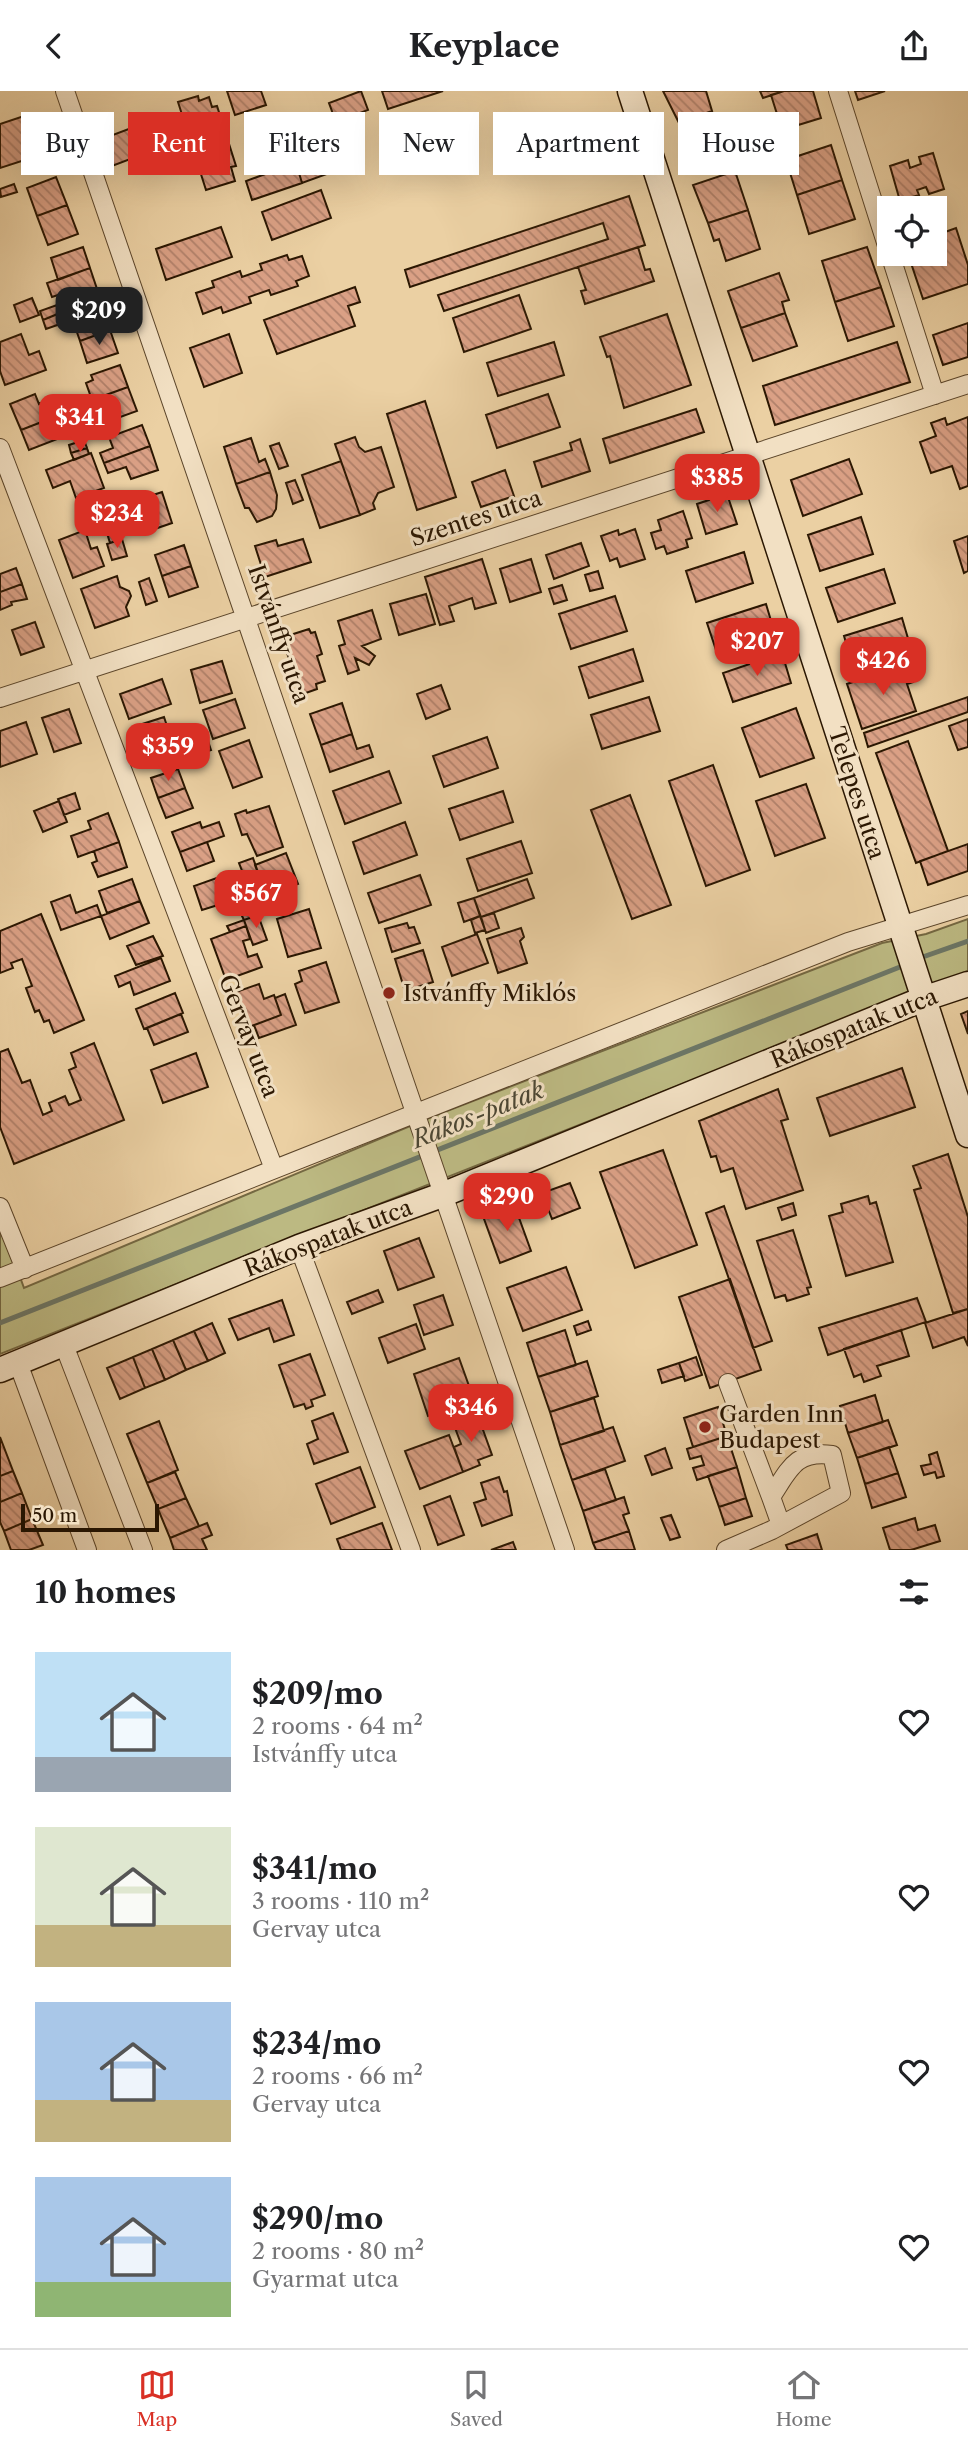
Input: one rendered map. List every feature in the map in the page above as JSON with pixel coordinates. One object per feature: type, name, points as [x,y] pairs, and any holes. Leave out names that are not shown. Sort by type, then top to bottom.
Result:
[{"type":"street","name":"Istvánffy utca","points":[[65,91],[565,1550]]},
{"type":"street","name":"Telepes utca","points":[[630,91],[968,1135]]},
{"type":"street","points":[[838,91],[877,215]]},
{"type":"street","points":[[893,266],[935,395]]},
{"type":"street","name":"Szentes utca","points":[[0,698],[968,384]]},
{"type":"street","name":"Gervay utca","points":[[0,448],[274,1170]]},
{"type":"street","points":[[0,1278],[416,1114],[968,905]]},
{"type":"street","name":"Rákospatak utca","points":[[9,1367],[299,1247],[442,1195],[920,989],[968,984]]},
{"type":"street","points":[[0,1207],[25,1269]]},
{"type":"street","points":[[299,1247],[411,1550]]},
{"type":"street","points":[[64,1345],[143,1550]]},
{"type":"street","points":[[9,1367],[87,1550]]},
{"type":"street","points":[[728,1383],[781,1525]]},
{"type":"street","points":[[726,1550],[841,1493],[832,1455],[813,1452],[799,1458],[771,1497]]},
{"type":"shaded area","points":[[968,919],[968,971],[0,1354],[0,1222],[24,1288],[434,1116],[882,943],[926,934]]},
{"type":"building","points":[[227,91],[261,91],[266,105],[235,115]]},
{"type":"building","points":[[361,91],[368,110],[332,112],[329,103]]},
{"type":"building","points":[[382,91],[443,91],[388,109]]},
{"type":"building","points":[[663,91],[706,91],[712,111],[678,112],[678,121]]},
{"type":"building","points":[[760,91],[784,91],[763,98]]},
{"type":"building","points":[[784,91],[813,91],[821,118],[799,125],[799,112],[776,112],[771,95]]},
{"type":"building","points":[[855,91],[885,91],[858,100]]},
{"type":"building","points":[[198,96],[199,101],[209,97],[212,107],[217,106],[219,112],[181,112],[178,102]]},
{"type":"building","points":[[21,117],[21,161],[0,168],[0,124]]},
{"type":"building","points":[[128,129],[128,160],[114,165],[114,134]]},
{"type":"building","points":[[831,145],[842,180],[797,195],[791,175],[799,175],[799,156]]},
{"type":"building","points":[[230,147],[236,166],[231,167],[235,181],[206,190],[201,175],[230,175]]},
{"type":"building","points":[[933,153],[944,189],[929,194],[926,187],[917,190],[919,195],[899,196],[890,166],[908,160],[910,168],[921,164],[919,157]]},
{"type":"building","points":[[263,175],[300,175],[302,183],[252,200],[246,181]]},
{"type":"building","points":[[300,175],[324,175],[302,183]]},
{"type":"building","points":[[723,175],[736,175],[748,210],[708,223],[693,185]]},
{"type":"building","points":[[56,177],[67,205],[37,216],[27,188]]},
{"type":"building","points":[[842,180],[855,219],[809,234],[797,195]]},
{"type":"building","points":[[14,184],[17,192],[1,197],[0,189]]},
{"type":"building","points":[[321,190],[331,218],[272,240],[262,212]]},
{"type":"building","points":[[629,196],[645,245],[444,311],[438,295],[608,239],[603,223],[410,287],[405,270]]},
{"type":"building","points":[[67,205],[78,234],[48,245],[37,216]]},
{"type":"building","points":[[748,210],[760,249],[726,261],[719,239],[714,241],[708,223]]},
{"type":"building","points":[[221,227],[232,257],[166,280],[156,249]]},
{"type":"building","points":[[956,228],[968,265],[968,284],[923,299],[912,266],[947,266],[947,231]]},
{"type":"building","points":[[83,247],[90,268],[58,280],[51,258]]},
{"type":"building","points":[[638,247],[645,270],[650,269],[654,281],[585,304],[581,291],[586,290],[578,267]]},
{"type":"building","points":[[867,247],[881,287],[835,302],[822,261]]},
{"type":"building","points":[[287,255],[289,260],[302,256],[309,276],[296,281],[298,286],[271,295],[269,290],[249,297],[251,303],[223,313],[221,307],[203,314],[196,293],[214,287],[212,281],[240,271],[242,277],[262,270],[260,264]]},
{"type":"building","points":[[90,268],[99,295],[66,307],[61,294],[52,297],[47,283]]},
{"type":"building","points":[[779,273],[789,300],[782,302],[785,313],[741,328],[728,291]]},
{"type":"building","points":[[355,287],[360,302],[348,306],[355,326],[277,354],[264,320]]},
{"type":"building","points":[[881,287],[894,326],[848,341],[835,302]]},
{"type":"building","points":[[519,295],[531,329],[464,352],[453,318]]},
{"type":"building","points":[[32,298],[39,315],[20,322],[14,305]]},
{"type":"building","points":[[57,305],[60,313],[43,320],[40,311]]},
{"type":"building","points":[[102,308],[110,330],[80,341],[72,318]]},
{"type":"building","points":[[60,313],[63,323],[46,329],[43,320]]},
{"type":"building","points":[[785,313],[797,346],[753,361],[741,328]]},
{"type":"building","points":[[667,314],[691,385],[624,408],[610,356],[607,357],[600,337]]},
{"type":"building","points":[[968,323],[968,357],[943,365],[933,335]]},
{"type":"building","points":[[110,330],[118,353],[87,363],[80,341]]},
{"type":"building","points":[[21,334],[29,355],[39,351],[46,370],[5,385],[0,371],[0,342]]},
{"type":"building","points":[[229,334],[242,373],[204,387],[190,348]]},
{"type":"building","points":[[554,342],[564,375],[498,396],[487,363]]},
{"type":"building","points":[[897,342],[910,382],[775,425],[763,386]]},
{"type":"building","points":[[120,365],[128,387],[92,400],[86,383],[93,380],[91,375]]},
{"type":"building","points":[[128,387],[137,411],[101,424],[92,400]]},
{"type":"building","points":[[35,394],[39,404],[45,401],[52,418],[21,430],[10,404]]},
{"type":"building","points":[[548,394],[560,427],[497,448],[486,415]]},
{"type":"building","points":[[425,401],[456,497],[417,510],[387,414]]},
{"type":"building","points":[[68,404],[75,408],[52,418],[49,412]]},
{"type":"building","points":[[696,409],[704,432],[610,463],[603,439]]},
{"type":"building","points":[[57,416],[65,436],[29,450],[21,430]]},
{"type":"building","points":[[968,417],[968,486],[960,489],[952,466],[931,473],[920,442],[936,436],[931,423],[945,418],[947,425]]},
{"type":"building","points":[[142,425],[150,446],[104,463],[100,453],[113,448],[109,437]]},
{"type":"building","points":[[355,437],[359,447],[365,452],[381,447],[394,487],[378,493],[373,503],[375,509],[360,515],[335,444]]},
{"type":"building","points":[[251,438],[259,462],[265,459],[270,472],[236,484],[224,447]]},
{"type":"building","points":[[580,439],[590,471],[542,487],[534,462],[572,450],[570,443]]},
{"type":"building","points":[[84,440],[87,448],[71,453],[69,445]]},
{"type":"building","points":[[279,443],[288,466],[279,469],[270,446]]},
{"type":"building","points":[[150,446],[158,470],[131,479],[126,467],[108,473],[104,463]]},
{"type":"building","points":[[87,448],[89,454],[74,460],[71,453]]},
{"type":"building","points":[[91,453],[104,488],[76,498],[70,481],[53,488],[46,470]]},
{"type":"building","points":[[849,459],[862,494],[803,516],[791,480]]},
{"type":"building","points":[[341,461],[360,515],[320,528],[302,475]]},
{"type":"building","points":[[505,470],[514,496],[481,507],[472,482]]},
{"type":"building","points":[[270,472],[277,495],[276,509],[272,516],[257,522],[249,508],[245,508],[236,484]]},
{"type":"building","points":[[295,480],[303,500],[293,504],[286,483]]},
{"type":"building","points":[[162,492],[172,523],[143,533],[132,502]]},
{"type":"building","points":[[727,494],[737,524],[706,534],[697,504]]},
{"type":"building","points":[[683,511],[692,538],[686,540],[688,547],[667,554],[664,546],[656,549],[651,533],[661,530],[658,520]]},
{"type":"building","points":[[861,517],[873,554],[820,571],[808,535]]},
{"type":"building","points":[[118,529],[122,539],[110,543],[107,533]]},
{"type":"building","points":[[635,529],[645,559],[620,567],[617,558],[610,561],[601,536],[618,530],[619,535]]},
{"type":"building","points":[[85,530],[91,549],[97,547],[104,566],[73,578],[59,540]]},
{"type":"building","points":[[968,536],[968,571],[964,573],[954,541]]},
{"type":"building","points":[[122,539],[127,556],[112,560],[107,544]]},
{"type":"building","points":[[303,539],[311,562],[265,577],[255,546],[276,540],[278,546]]},
{"type":"building","points":[[581,543],[589,566],[554,579],[546,555]]},
{"type":"building","points":[[184,545],[191,566],[162,576],[155,555]]},
{"type":"building","points":[[744,552],[753,583],[696,602],[686,571]]},
{"type":"building","points":[[482,559],[496,603],[475,609],[472,598],[449,606],[454,621],[440,625],[425,577]]},
{"type":"building","points":[[531,559],[541,592],[510,602],[500,569]]},
{"type":"building","points":[[191,566],[198,587],[169,597],[162,576]]},
{"type":"building","points":[[16,568],[22,584],[0,592],[0,574]]},
{"type":"building","points":[[884,569],[895,603],[838,622],[826,588]]},
{"type":"building","points":[[598,571],[603,588],[590,591],[585,575]]},
{"type":"building","points":[[117,576],[120,587],[129,591],[131,596],[126,607],[129,616],[95,628],[81,589]]},
{"type":"building","points":[[149,578],[157,601],[146,605],[139,582]]},
{"type":"building","points":[[22,584],[27,599],[11,602],[12,605],[0,610],[0,592]]},
{"type":"building","points":[[562,585],[567,600],[554,604],[549,589]]},
{"type":"building","points":[[426,594],[435,624],[399,635],[390,604]]},
{"type":"building","points":[[615,596],[627,631],[571,649],[559,614]]},
{"type":"building","points":[[766,604],[775,634],[717,653],[707,623]]},
{"type":"building","points":[[372,610],[381,639],[362,646],[375,656],[369,665],[355,658],[359,670],[348,674],[339,646],[345,644],[338,621]]},
{"type":"building","points":[[902,618],[912,652],[854,669],[844,636]]},
{"type":"building","points":[[35,622],[44,647],[21,655],[12,630]]},
{"type":"building","points":[[309,629],[311,633],[315,632],[322,654],[317,656],[325,681],[316,684],[317,689],[303,694],[281,638]]},
{"type":"building","points":[[633,649],[643,681],[589,698],[579,667]]},
{"type":"building","points":[[782,653],[791,683],[733,702],[723,673]]},
{"type":"building","points":[[222,661],[232,693],[200,703],[191,670]]},
{"type":"building","points":[[907,664],[913,682],[907,684],[916,711],[862,729],[847,684]]},
{"type":"building","points":[[162,679],[171,704],[129,719],[120,694]]},
{"type":"building","points":[[441,685],[450,709],[426,719],[417,694]]},
{"type":"building","points":[[649,697],[660,731],[602,749],[591,715]]},
{"type":"building","points":[[968,697],[968,712],[868,747],[864,733]]},
{"type":"building","points":[[235,699],[245,728],[213,739],[203,710]]},
{"type":"building","points":[[342,703],[352,734],[321,745],[310,714]]},
{"type":"building","points":[[796,708],[814,758],[760,777],[742,728]]},
{"type":"building","points":[[69,709],[81,743],[54,752],[42,718]]},
{"type":"building","points":[[164,717],[175,750],[144,760],[133,727]]},
{"type":"building","points":[[968,719],[968,747],[958,750],[949,726]]},
{"type":"building","points":[[26,722],[37,754],[0,767],[0,731]]},
{"type":"building","points":[[352,734],[357,749],[369,745],[373,757],[330,772],[321,745]]},
{"type":"building","points":[[487,737],[498,768],[444,787],[433,756]]},
{"type":"building","points":[[249,740],[262,777],[233,788],[219,751]]},
{"type":"building","points":[[208,741],[211,750],[194,755],[191,746]]},
{"type":"building","points":[[908,741],[948,851],[916,863],[876,753]]},
{"type":"building","points":[[713,765],[750,870],[706,886],[669,781]]},
{"type":"building","points":[[178,769],[185,788],[158,798],[151,778]]},
{"type":"building","points":[[389,771],[401,803],[345,824],[333,791]]},
{"type":"building","points":[[806,784],[825,838],[775,856],[756,801]]},
{"type":"building","points":[[185,788],[193,808],[166,818],[158,798]]},
{"type":"building","points":[[503,791],[513,822],[460,840],[449,809]]},
{"type":"building","points":[[75,793],[80,809],[64,815],[58,799]]},
{"type":"building","points":[[630,795],[671,905],[632,919],[591,810]]},
{"type":"building","points":[[59,801],[67,822],[43,832],[34,811]]},
{"type":"building","points":[[269,806],[283,847],[257,856],[247,834],[242,835],[235,814]]},
{"type":"building","points":[[108,813],[119,842],[78,857],[71,836],[91,829],[88,821]]},
{"type":"building","points":[[200,822],[202,828],[219,822],[224,836],[180,852],[172,832]]},
{"type":"building","points":[[405,822],[417,855],[364,874],[353,842]]},
{"type":"building","points":[[521,841],[532,873],[478,891],[467,859]]},
{"type":"building","points":[[119,842],[127,867],[98,877],[92,863],[97,861],[94,851]]},
{"type":"building","points":[[207,842],[214,861],[187,871],[180,852]]},
{"type":"building","points":[[968,844],[968,871],[928,885],[920,861]]},
{"type":"building","points":[[286,853],[298,884],[266,895],[255,865]]},
{"type":"building","points":[[253,858],[261,881],[248,886],[239,863]]},
{"type":"building","points":[[228,874],[237,899],[202,910],[194,886]]},
{"type":"building","points":[[420,875],[431,905],[379,923],[368,893]]},
{"type":"building","points":[[132,879],[140,901],[107,913],[99,891]]},
{"type":"building","points":[[527,879],[534,898],[481,917],[474,898]]},
{"type":"building","points":[[70,895],[76,913],[97,905],[101,916],[61,930],[51,902]]},
{"type":"building","points":[[474,898],[480,916],[464,922],[458,903]]},
{"type":"building","points":[[140,901],[149,923],[110,939],[101,916]]},
{"type":"building","points":[[255,907],[258,915],[244,920],[240,912]]},
{"type":"building","points":[[309,909],[321,948],[288,957],[277,919]]},
{"type":"building","points":[[494,913],[499,928],[486,933],[481,917]]},
{"type":"building","points":[[41,914],[84,1020],[54,1033],[49,1020],[44,1022],[39,1010],[35,1012],[26,988],[32,986],[22,959],[11,963],[13,968],[0,973],[0,931]]},
{"type":"building","points":[[258,915],[267,940],[253,945],[244,920]]},
{"type":"building","points":[[480,916],[485,930],[475,933],[471,920]]},
{"type":"building","points":[[244,920],[246,926],[230,932],[227,926]]},
{"type":"building","points":[[407,923],[409,928],[414,927],[420,943],[392,952],[385,929]]},
{"type":"building","points":[[246,926],[250,939],[243,941],[248,957],[257,954],[262,967],[226,980],[211,939]]},
{"type":"building","points":[[521,928],[524,937],[520,941],[527,963],[498,973],[487,939]]},
{"type":"building","points":[[477,934],[488,963],[452,976],[442,947]]},
{"type":"building","points":[[153,936],[163,956],[136,965],[127,946]]},
{"type":"building","points":[[423,950],[433,982],[405,991],[395,959]]},
{"type":"building","points":[[161,958],[170,981],[134,995],[130,982],[119,987],[115,976]]},
{"type":"building","points":[[326,962],[339,1002],[305,1013],[295,984],[302,981],[299,971]]},
{"type":"building","points":[[259,984],[264,999],[274,995],[281,1015],[249,1027],[236,992]]},
{"type":"building","points":[[175,993],[183,1013],[144,1029],[136,1009]]},
{"type":"building","points":[[285,994],[296,1025],[259,1038],[254,1025],[281,1015],[275,998]]},
{"type":"building","points":[[968,1011],[968,1034],[961,1014]]},
{"type":"building","points":[[181,1014],[188,1032],[154,1045],[147,1028]]},
{"type":"building","points":[[94,1043],[124,1120],[14,1164],[0,1127],[0,1052],[8,1049],[22,1083],[30,1080],[43,1115],[52,1111],[49,1103],[65,1096],[69,1105],[81,1100],[69,1070],[76,1067],[71,1053]]},
{"type":"building","points":[[196,1053],[208,1087],[163,1103],[151,1070]]},
{"type":"building","points":[[902,1068],[915,1107],[830,1136],[817,1098]]},
{"type":"building","points":[[778,1089],[788,1119],[781,1121],[803,1190],[746,1209],[733,1168],[721,1172],[716,1156],[711,1157],[699,1121]]},
{"type":"building","points":[[663,1150],[697,1245],[635,1268],[600,1172]]},
{"type":"building","points":[[948,1154],[968,1217],[968,1309],[953,1313],[914,1190],[921,1188],[913,1166]]},
{"type":"building","points":[[570,1183],[580,1208],[552,1219],[542,1193]]},
{"type":"building","points":[[868,1196],[870,1204],[876,1202],[893,1262],[846,1276],[829,1216],[843,1212],[841,1204]]},
{"type":"building","points":[[793,1203],[796,1215],[782,1220],[778,1208]]},
{"type":"building","points":[[514,1204],[531,1251],[500,1263],[483,1216]]},
{"type":"building","points":[[724,1206],[772,1341],[753,1348],[706,1213]]},
{"type":"building","points":[[793,1230],[811,1287],[807,1288],[809,1294],[787,1301],[785,1295],[775,1298],[757,1241]]},
{"type":"building","points":[[419,1238],[434,1277],[398,1290],[384,1251]]},
{"type":"building","points":[[566,1267],[582,1310],[523,1331],[507,1288]]},
{"type":"building","points":[[730,1279],[761,1370],[710,1388],[679,1297]]},
{"type":"building","points":[[378,1290],[383,1302],[352,1314],[347,1302]]},
{"type":"building","points":[[443,1295],[453,1325],[424,1335],[414,1305]]},
{"type":"building","points":[[917,1298],[926,1322],[828,1355],[819,1328]]},
{"type":"building","points":[[282,1300],[294,1335],[274,1342],[269,1328],[238,1340],[229,1319]]},
{"type":"building","points":[[968,1309],[968,1346],[964,1337],[933,1348],[925,1323]]},
{"type":"building","points":[[588,1321],[591,1330],[577,1335],[574,1326]]},
{"type":"building","points":[[212,1323],[225,1353],[208,1361],[194,1331]]},
{"type":"building","points":[[416,1324],[425,1349],[388,1363],[379,1338]]},
{"type":"building","points":[[565,1330],[576,1365],[538,1377],[527,1343]]},
{"type":"building","points":[[901,1330],[909,1356],[877,1366],[881,1376],[864,1382],[861,1374],[854,1377],[844,1349]]},
{"type":"building","points":[[194,1331],[208,1361],[186,1370],[173,1340]]},
{"type":"building","points":[[173,1340],[186,1370],[165,1380],[152,1349]]},
{"type":"building","points":[[152,1349],[165,1380],[145,1388],[133,1357]]},
{"type":"building","points":[[310,1354],[325,1395],[311,1400],[313,1406],[306,1409],[304,1404],[294,1407],[279,1365]]},
{"type":"building","points":[[133,1357],[145,1388],[120,1399],[107,1368]]},
{"type":"building","points":[[696,1357],[702,1375],[685,1381],[679,1363]]},
{"type":"building","points":[[459,1358],[474,1400],[428,1416],[414,1374]]},
{"type":"building","points":[[587,1361],[598,1396],[550,1412],[538,1377]]},
{"type":"building","points":[[679,1363],[684,1376],[662,1383],[658,1370]]},
{"type":"building","points":[[875,1395],[883,1422],[848,1433],[840,1406]]},
{"type":"building","points":[[594,1398],[604,1431],[560,1445],[550,1412]]},
{"type":"building","name":"Garden Inn Budapest","points":[[718,1407],[727,1436],[693,1447],[684,1418]]},
{"type":"building","points":[[333,1413],[348,1452],[314,1464],[307,1444],[318,1439],[312,1421]]},
{"type":"building","points":[[478,1416],[492,1455],[478,1460],[480,1465],[463,1472],[454,1447],[461,1444],[454,1425]]},
{"type":"building","points":[[888,1420],[897,1445],[857,1458],[848,1433]]},
{"type":"building","points":[[159,1421],[178,1470],[147,1483],[127,1434]]},
{"type":"building","points":[[613,1427],[625,1461],[572,1480],[560,1445]]},
{"type":"building","points":[[449,1435],[463,1472],[420,1489],[405,1451]]},
{"type":"building","points":[[727,1436],[737,1467],[697,1480],[693,1468],[704,1465],[701,1456],[690,1459],[687,1449]]},
{"type":"building","points":[[0,1437],[13,1471],[0,1476]]},
{"type":"building","points":[[889,1447],[898,1473],[865,1484],[857,1458]]},
{"type":"building","points":[[665,1448],[672,1468],[652,1475],[645,1456]]},
{"type":"building","points":[[937,1452],[944,1476],[937,1478],[935,1472],[924,1475],[921,1466],[931,1464],[929,1455]]},
{"type":"building","points":[[360,1467],[375,1507],[331,1524],[316,1484]]},
{"type":"building","points":[[737,1467],[746,1498],[719,1507],[708,1476]]},
{"type":"building","points":[[605,1469],[616,1500],[583,1511],[572,1480]]},
{"type":"building","points":[[13,1471],[22,1493],[0,1502],[0,1476]]},
{"type":"building","points":[[175,1472],[186,1498],[158,1509],[147,1483]]},
{"type":"building","points":[[898,1473],[906,1497],[872,1508],[865,1484]]},
{"type":"building","points":[[499,1477],[504,1492],[507,1491],[512,1515],[482,1526],[474,1503],[486,1499],[481,1483]]},
{"type":"building","points":[[22,1493],[32,1519],[4,1531],[0,1522],[0,1502]]},
{"type":"building","points":[[450,1496],[464,1535],[438,1545],[424,1506]]},
{"type":"building","points":[[624,1497],[629,1513],[623,1515],[629,1531],[593,1543],[583,1511]]},
{"type":"building","points":[[186,1498],[199,1526],[170,1538],[158,1509]]},
{"type":"building","points":[[746,1498],[752,1516],[725,1525],[719,1507]]},
{"type":"building","points":[[671,1515],[680,1537],[670,1540],[661,1518]]},
{"type":"building","points":[[915,1518],[918,1530],[935,1525],[940,1541],[911,1550],[890,1550],[883,1528]]},
{"type":"building","points":[[32,1519],[43,1545],[29,1550],[11,1550],[4,1531]]},
{"type":"building","points":[[207,1523],[212,1535],[202,1539],[207,1550],[174,1550],[170,1538]]},
{"type":"building","points":[[382,1523],[392,1550],[341,1550],[337,1539]]},
{"type":"building","points":[[629,1531],[635,1550],[596,1550],[593,1543]]},
{"type":"building","points":[[817,1534],[822,1550],[788,1550],[786,1545]]},
{"type":"building","points":[[513,1542],[516,1550],[491,1550]]},
{"type":"waterway","name":"Rákos-patak","points":[[917,959],[968,941]]},
{"type":"waterway","name":"Rákos-patak","points":[[0,1323],[905,965]]},
{"type":"place","name":"Istvánffy Miklós","points":[[389,993]]},
{"type":"place","name":"Garden Inn Budapest","points":[[705,1427]]}]
